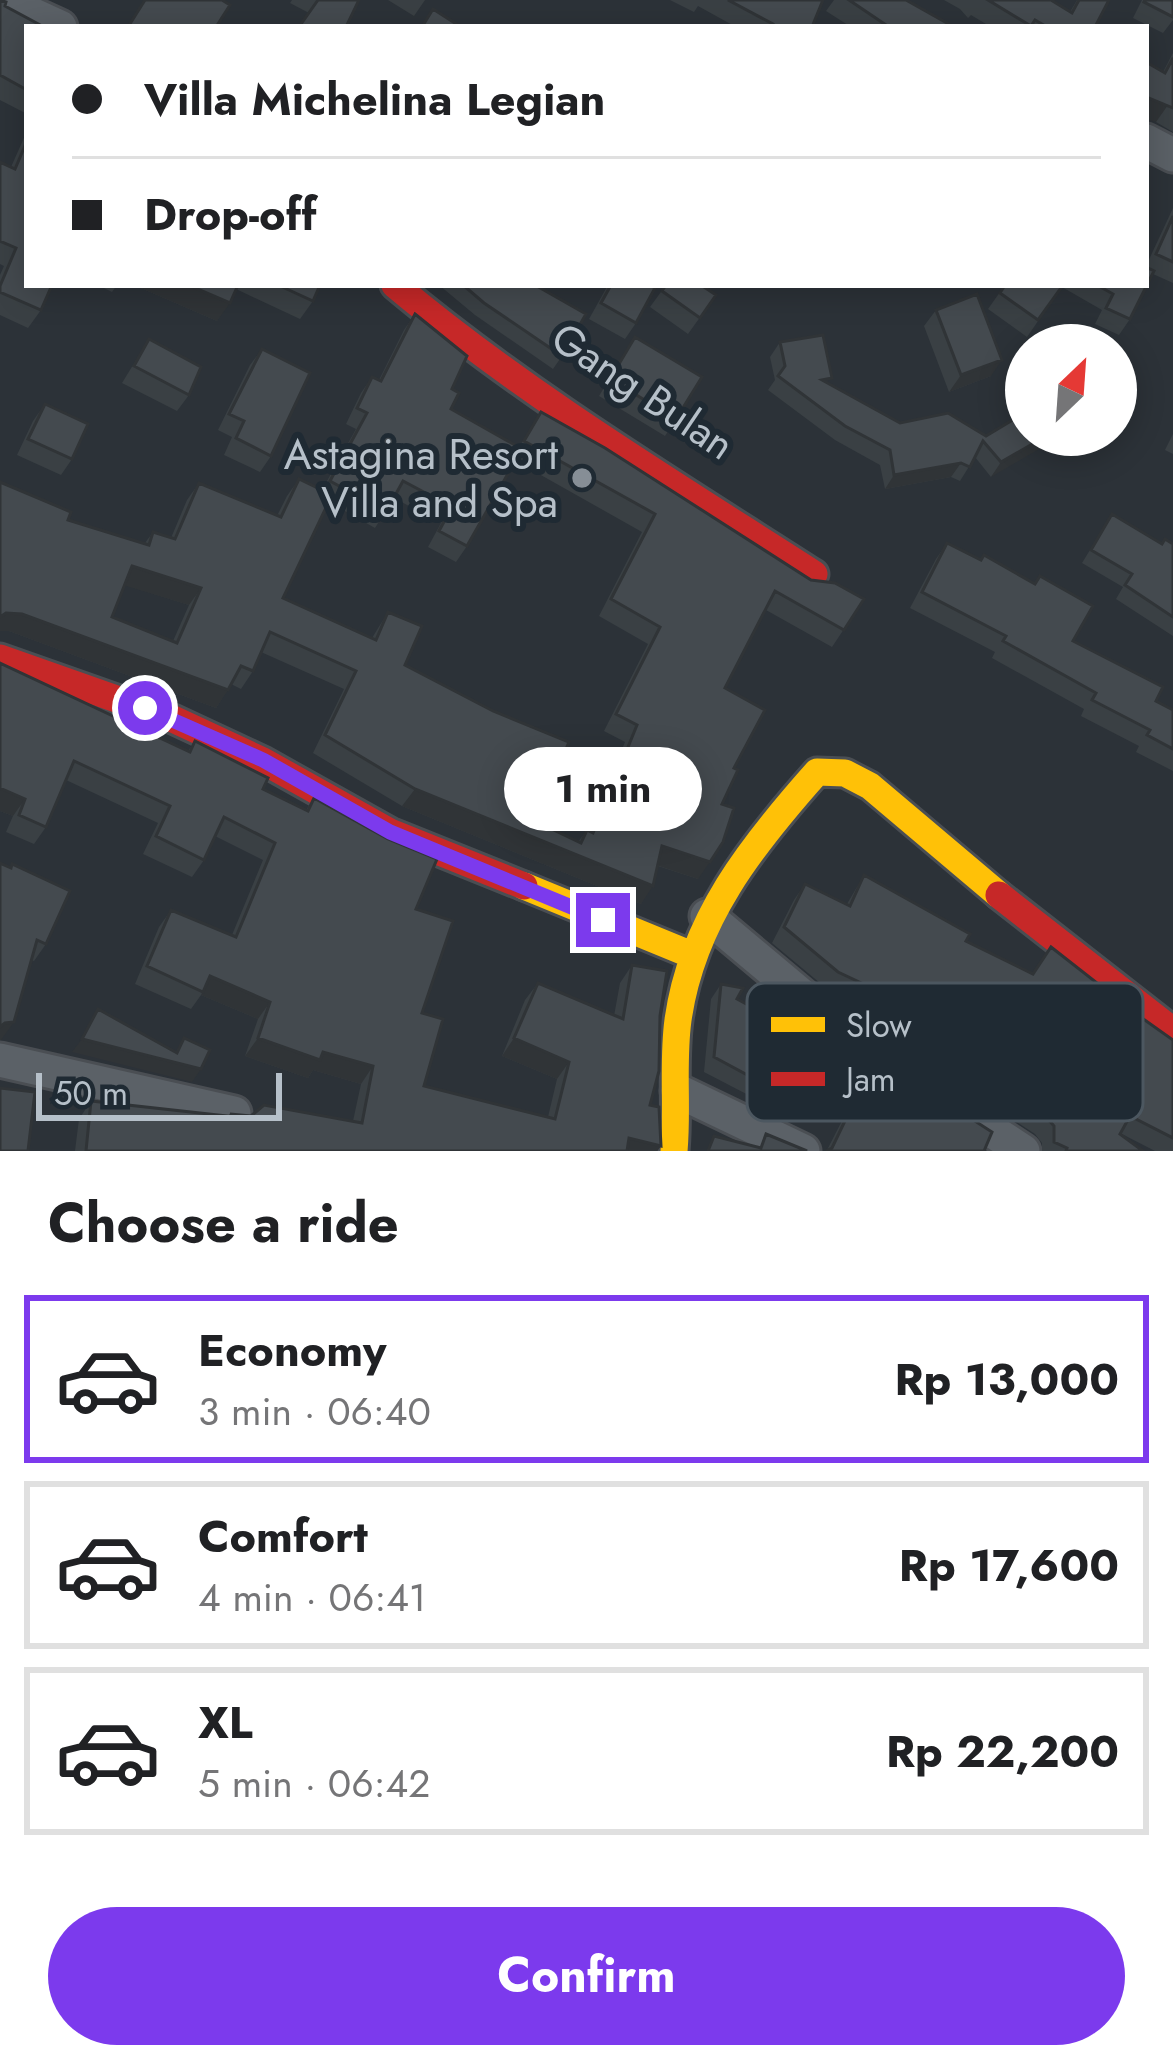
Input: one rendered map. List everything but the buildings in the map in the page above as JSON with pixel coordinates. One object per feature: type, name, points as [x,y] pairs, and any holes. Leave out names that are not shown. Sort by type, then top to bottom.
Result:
[{"type":"street","points":[[1,0],[53,24]]},
{"type":"street","points":[[0,11],[28,24]]},
{"type":"street","points":[[399,288],[458,338],[575,421],[818,568]]},
{"type":"street","name":"Gang Bulan","points":[[423,288],[558,391],[818,568]]},
{"type":"street","points":[[0,658],[173,719],[263,760],[390,832],[692,955]]},
{"type":"street","points":[[674,1151],[677,1022],[692,955],[707,916],[735,869],[817,772],[849,772],[1108,983]]},
{"type":"street","points":[[707,916],[787,983]]},
{"type":"street","points":[[1143,1010],[1173,1031]]},
{"type":"street","points":[[0,1060],[233,1113]]},
{"type":"street","points":[[678,1091],[803,1151]]},
{"type":"street","points":[[977,1121],[1023,1151]]},
{"type":"traffic: slow","points":[[674,1151],[678,1020],[696,949],[748,856],[817,772],[845,773],[870,786],[999,895]]},
{"type":"traffic: slow","points":[[524,886],[692,955]]},
{"type":"traffic: jam","points":[[399,288],[547,400],[814,574]]},
{"type":"traffic: jam","points":[[0,658],[173,719],[263,761],[390,832],[524,886]]},
{"type":"traffic: jam","points":[[999,895],[1112,983]]},
{"type":"traffic: jam","points":[[1143,1008],[1173,1031]]},
{"type":"place","name":"Astagina Resort Villa and Spa","points":[[582,478]]},
{"type":"route","points":[[145,708],[263,760],[390,832],[603,920]]}]
